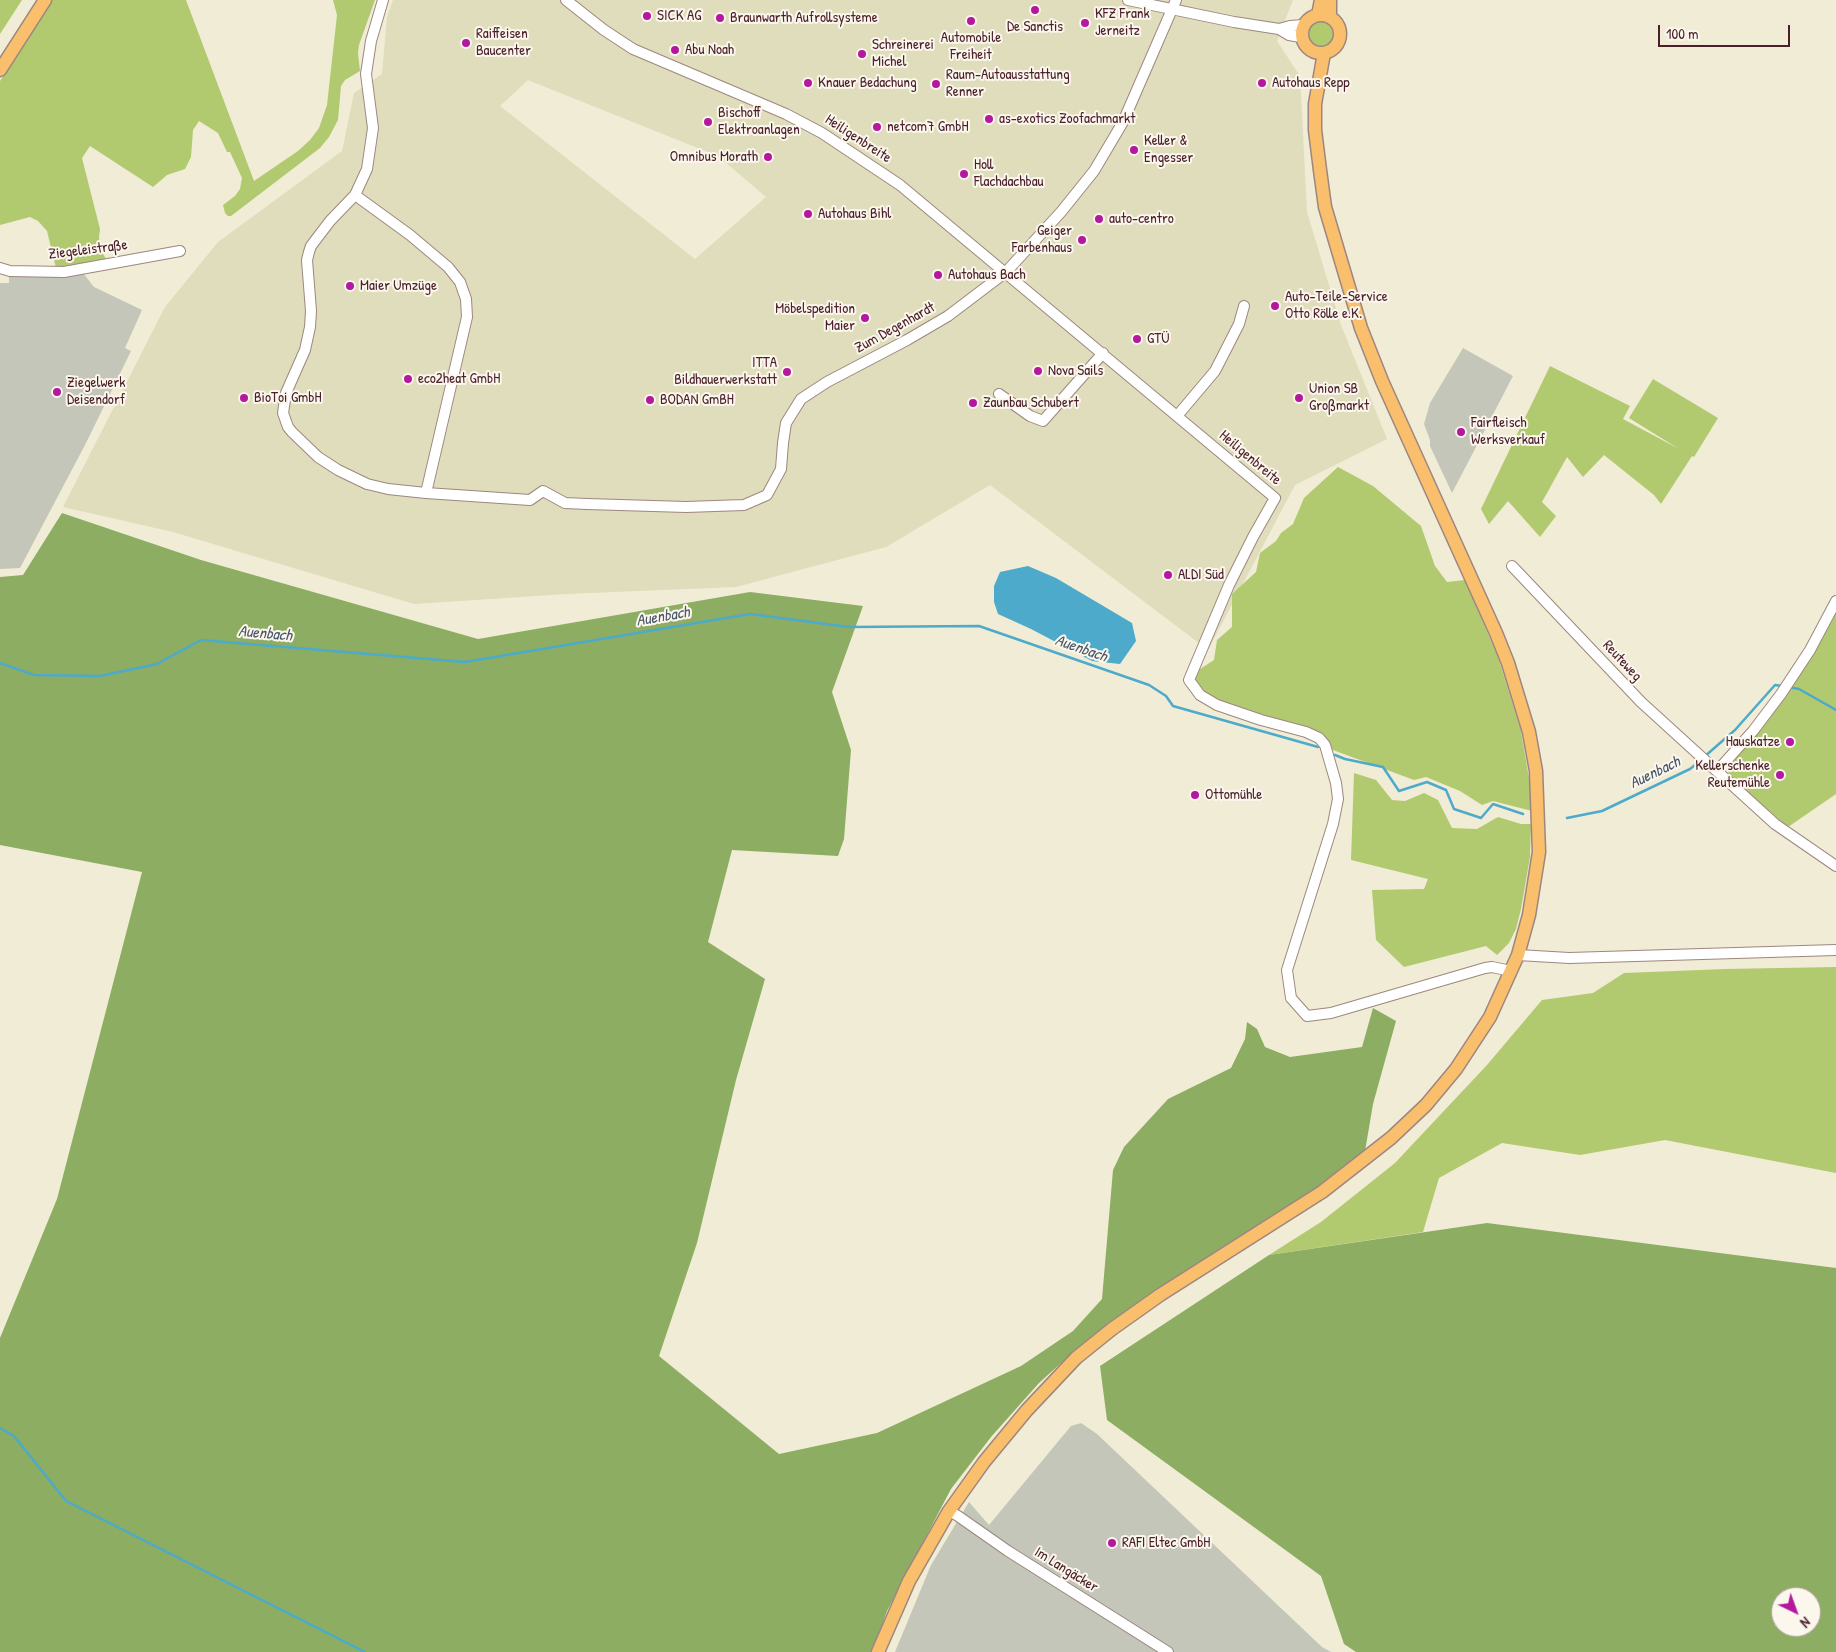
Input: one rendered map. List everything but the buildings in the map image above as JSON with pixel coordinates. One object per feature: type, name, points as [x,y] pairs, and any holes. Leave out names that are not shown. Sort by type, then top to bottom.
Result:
[{"type":"main road","points":[[0,70],[44,0]]},
{"type":"main road","points":[[1322,0],[1324,16]]},
{"type":"main road","points":[[1324,16],[1330,0]]},
{"type":"main road","points":[[1324,16],[1338,25],[1340,37],[1334,48],[1319,53],[1305,46],[1302,31],[1308,19],[1324,16]]},
{"type":"main road","points":[[878,1652],[910,1581],[949,1512],[990,1455],[1028,1410],[1076,1358],[1112,1329],[1160,1295],[1322,1192],[1391,1138],[1426,1104],[1456,1068],[1490,1017],[1518,955],[1529,916],[1539,852],[1536,771],[1529,732],[1508,663],[1496,633],[1393,405],[1361,328],[1325,207],[1315,130],[1319,53]]},
{"type":"street","points":[[355,195],[410,235],[448,267],[460,282],[466,299],[467,317],[426,493],[388,489],[366,484],[338,470],[318,457],[292,432],[283,413],[286,392],[305,350],[310,328],[307,260],[311,246],[355,195],[370,155],[373,128],[366,74],[370,42],[384,0]]},
{"type":"street","name":"Heiligenbreite","points":[[566,0],[604,30],[633,49],[786,114],[822,133],[900,185],[1275,498],[1229,585],[1189,680],[1200,695],[1217,705],[1261,720],[1306,732],[1319,738],[1325,745],[1336,783],[1338,800],[1333,824],[1287,970],[1291,998],[1307,1016],[1331,1013],[1485,968],[1492,967],[1511,971]]},
{"type":"street","points":[[1128,0],[1174,5],[1279,29],[1290,26],[1302,31]]},
{"type":"street","name":"Zum Degenhardt","points":[[426,493],[530,500],[543,491],[565,503],[634,506],[744,505],[768,494],[781,469],[786,423],[801,399],[827,382],[948,316],[1006,272],[1062,212],[1094,171],[1123,122],[1174,5]]},
{"type":"street","name":"Ziegeleistraße","points":[[0,268],[10,271],[64,272],[180,251]]},
{"type":"street","points":[[1177,416],[1215,371],[1230,345],[1244,306]]},
{"type":"street","points":[[999,394],[1030,416],[1043,421],[1103,354]]},
{"type":"street","name":"Reuteweg","points":[[1512,566],[1641,702],[1775,824],[1836,866]]},
{"type":"street","points":[[1714,767],[1753,731],[1781,694],[1795,674],[1836,601]]},
{"type":"street","points":[[1518,955],[1569,958],[1836,950]]},
{"type":"street","name":"Im Langäcker","points":[[949,1512],[958,1516],[1008,1552],[1168,1652]]},
{"type":"shaded area","points":[[393,0],[1293,0],[1277,41],[1300,76],[1307,212],[1341,325],[1387,439],[1295,485],[1208,650],[990,485],[886,547],[736,587],[566,594],[414,604],[173,532],[63,507],[165,307],[218,242],[342,151],[354,93],[382,74],[387,17]],"holes":[[[528,80],[718,156],[766,197],[695,259],[500,106]]]},
{"type":"shaded area","points":[[83,273],[94,287],[142,310],[125,348],[131,351],[85,445],[20,568],[0,569],[0,283],[9,283],[9,275]]},
{"type":"shaded area","points":[[1463,348],[1513,376],[1452,493],[1430,446],[1430,440],[1424,424],[1430,403]]},
{"type":"shaded area","points":[[1081,1423],[1097,1434],[1322,1647],[1331,1652],[895,1652],[931,1565],[969,1502],[989,1525],[1071,1426]]},
{"type":"green space","points":[[0,0],[22,0],[0,34]]},
{"type":"green space","points":[[51,0],[186,0],[254,181],[298,151],[319,128],[327,105],[337,15],[333,0],[375,0],[359,45],[360,71],[345,80],[341,86],[338,120],[329,137],[320,148],[231,216],[228,216],[223,205],[235,196],[240,189],[242,178],[230,152],[227,152],[218,133],[199,121],[193,130],[191,157],[185,169],[167,175],[153,187],[90,146],[82,158],[100,229],[100,249],[106,259],[81,266],[56,268],[47,231],[38,221],[30,217],[0,225],[0,81]]},
{"type":"green space","points":[[1321,19],[1331,23],[1335,33],[1331,43],[1321,47],[1311,43],[1307,33],[1311,23]]},
{"type":"green space","points":[[1550,366],[1630,406],[1623,419],[1679,449],[1629,418],[1653,379],[1718,418],[1694,457],[1692,456],[1661,504],[1654,495],[1604,455],[1583,477],[1567,457],[1542,502],[1556,516],[1540,537],[1508,501],[1489,524],[1481,509]]},
{"type":"green space","points":[[1338,467],[1373,486],[1421,526],[1435,566],[1447,582],[1465,580],[1498,657],[1521,731],[1532,796],[1532,811],[1493,801],[1482,805],[1460,791],[1426,777],[1414,780],[1333,750],[1321,734],[1218,702],[1204,694],[1194,680],[1197,671],[1214,660],[1217,640],[1232,627],[1232,594],[1256,572],[1260,553],[1276,541],[1281,533],[1293,524],[1304,498]]},
{"type":"green space","points":[[62,513],[201,560],[478,639],[750,592],[863,606],[832,692],[851,750],[844,839],[838,856],[732,850],[708,942],[765,979],[736,1080],[697,1243],[659,1356],[779,1454],[877,1433],[1021,1366],[1073,1331],[1102,1299],[1113,1170],[1124,1147],[1168,1099],[1231,1068],[1245,1039],[1247,1022],[1257,1029],[1265,1047],[1290,1057],[1362,1047],[1373,1008],[1396,1021],[1373,1104],[1364,1157],[1324,1185],[1149,1296],[1081,1345],[1039,1383],[991,1437],[951,1489],[887,1611],[873,1652],[0,1652],[0,1338],[57,1199],[142,872],[0,845],[0,577],[23,575]]},
{"type":"green space","points":[[1836,612],[1836,794],[1788,827],[1733,780],[1727,770],[1798,677]]},
{"type":"green space","points":[[1354,773],[1376,780],[1392,800],[1405,801],[1424,793],[1438,800],[1452,828],[1477,829],[1498,817],[1521,824],[1531,824],[1530,857],[1516,929],[1509,943],[1497,955],[1486,946],[1404,967],[1376,940],[1372,890],[1424,889],[1428,879],[1351,860]]},
{"type":"green space","points":[[1836,967],[1836,1173],[1665,1140],[1580,1155],[1502,1143],[1439,1178],[1423,1232],[1269,1255],[1321,1222],[1395,1163],[1487,1065],[1542,1000],[1593,993],[1624,973]]},
{"type":"green space","points":[[1487,1223],[1836,1268],[1836,1652],[1356,1652],[1344,1644],[1321,1576],[1107,1420],[1100,1366],[1269,1255]]},
{"type":"water","points":[[1028,566],[1056,578],[1132,623],[1136,641],[1120,664],[1092,661],[998,614],[994,602],[994,586],[1000,572]]},
{"type":"waterway","name":"Auenbach","points":[[0,663],[34,675],[100,676],[157,664],[201,640],[465,662],[750,614],[849,627],[979,626],[1149,685],[1166,696],[1173,706],[1318,747]]},
{"type":"waterway","name":"Auenbach","points":[[1704,757],[1735,730],[1775,685],[1783,686]]},
{"type":"waterway","name":"Auenbach","points":[[1788,687],[1799,689],[1836,710]]},
{"type":"waterway","name":"Auenbach","points":[[1335,755],[1383,767],[1399,791],[1427,782],[1446,790],[1454,809],[1481,818],[1493,804],[1523,814]]},
{"type":"waterway","name":"Auenbach","points":[[1567,818],[1602,811],[1690,769],[1700,761]]},
{"type":"waterway","points":[[0,1428],[14,1436],[66,1501],[365,1652]]},
{"type":"place","name":"De Sanctis","points":[[1035,10]]},
{"type":"place","name":"SICK AG","points":[[647,16]]},
{"type":"place","name":"Braunwarth Aufrollsysteme","points":[[720,18]]},
{"type":"place","name":"Automobile Freiheit","points":[[971,21]]},
{"type":"place","name":"KFZ Frank Jerneitz","points":[[1085,23]]},
{"type":"place","name":"Raiffeisen Baucenter","points":[[466,43]]},
{"type":"place","name":"Abu Noah","points":[[675,50]]},
{"type":"place","name":"Schreinerei Michel","points":[[862,54]]},
{"type":"place","name":"Knauer Bedachung","points":[[808,83]]},
{"type":"place","name":"Autohaus Repp","points":[[1262,83]]},
{"type":"place","name":"Raum-Autoausstattung Renner","points":[[936,84]]},
{"type":"place","name":"as-exotics Zoofachmarkt","points":[[989,119]]},
{"type":"place","name":"Bischoff Elektroanlagen","points":[[708,122]]},
{"type":"place","name":"netcom7 GmbH","points":[[877,127]]},
{"type":"place","name":"Keller & Engesser","points":[[1134,150]]},
{"type":"place","name":"Omnibus Morath","points":[[768,157]]},
{"type":"place","name":"Holl Flachdachbau","points":[[964,174]]},
{"type":"place","name":"Autohaus Bihl","points":[[808,214]]},
{"type":"place","name":"auto-centro","points":[[1099,219]]},
{"type":"place","name":"Geiger Farbenhaus","points":[[1082,240]]},
{"type":"place","name":"Autohaus Bach","points":[[938,275]]},
{"type":"place","name":"Maier Umzüge","points":[[350,286]]},
{"type":"place","name":"Auto-Teile-Service Otto Rölle e.K.","points":[[1275,306]]},
{"type":"place","name":"Möbelspedition Maier","points":[[865,318]]},
{"type":"place","name":"GTÜ","points":[[1137,339]]},
{"type":"place","name":"Nova Sails","points":[[1038,371]]},
{"type":"place","name":"ITTA Bildhauerwerkstatt","points":[[787,372]]},
{"type":"place","name":"eco2heat GmbH","points":[[408,379]]},
{"type":"place","name":"Ziegelwerk Deisendorf","points":[[57,392]]},
{"type":"place","name":"BioToi GmbH","points":[[244,398]]},
{"type":"place","name":"Union SB Großmarkt","points":[[1299,398]]},
{"type":"place","name":"BODAN GmBH","points":[[650,400]]},
{"type":"place","name":"Zaunbau Schubert","points":[[973,403]]},
{"type":"place","name":"Fairfleisch Werksverkauf","points":[[1461,432]]},
{"type":"place","name":"ALDI Süd","points":[[1168,575]]},
{"type":"place","name":"Hauskatze","points":[[1790,742]]},
{"type":"place","name":"Kellerschenke Reutemühle","points":[[1780,775]]},
{"type":"place","name":"Ottomühle","points":[[1195,795]]},
{"type":"place","name":"RAFI Eltec GmbH","points":[[1112,1543]]}]
